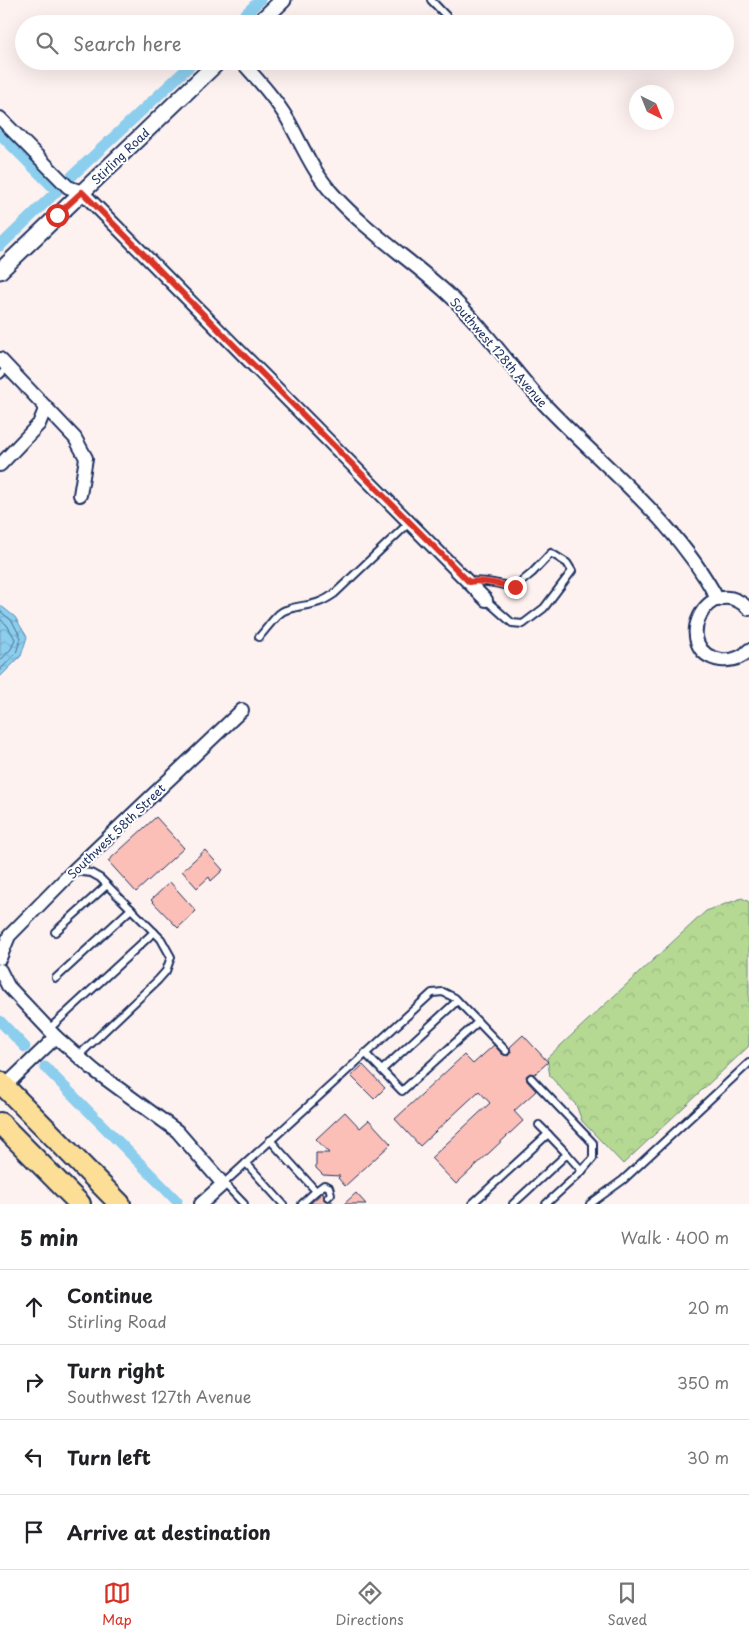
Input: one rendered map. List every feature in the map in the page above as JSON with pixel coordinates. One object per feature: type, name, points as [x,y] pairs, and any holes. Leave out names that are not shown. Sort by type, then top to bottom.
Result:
[{"type":"highway","points":[[2,1084],[120,1204]]},
{"type":"highway","points":[[0,1123],[80,1204]]},
{"type":"street","points":[[267,15],[283,0]]},
{"type":"street","name":"Stirling Road","points":[[0,271],[210,70]]},
{"type":"street","name":"Southwest 128th Avenue","points":[[249,70],[271,94],[312,164],[332,193],[356,218],[409,259],[448,294],[490,338],[542,401],[631,488],[670,531],[702,573],[718,600]]},
{"type":"street","points":[[0,118],[68,187],[82,192],[486,600]]},
{"type":"street","points":[[3,367],[46,406],[75,438],[86,458],[80,495]]},
{"type":"street","points":[[0,465],[39,424],[46,406]]},
{"type":"street","points":[[749,609],[736,600],[718,600],[708,604],[696,620],[696,635],[702,649],[709,656],[729,660],[739,658],[749,650]]},
{"type":"street","name":"Southwest 58th Street","points":[[0,958],[8,936],[73,871],[242,710]]},
{"type":"street","points":[[0,970],[8,986],[53,1033],[95,1071],[177,1131],[224,1183],[202,1204]]},
{"type":"street","points":[[2,1084],[53,1033]]},
{"type":"lane","points":[[431,0],[445,15]]},
{"type":"lane","points":[[259,637],[272,625],[278,614],[285,610],[320,604],[334,594],[410,522]]},
{"type":"lane","points":[[469,582],[478,580],[490,584],[515,587],[551,553],[567,563],[572,571],[544,608],[523,624],[512,623],[486,600]]},
{"type":"lane","points":[[73,871],[91,873],[107,885],[154,932],[167,948],[171,957],[166,971],[78,1056]]},
{"type":"lane","points":[[55,932],[107,885]]},
{"type":"lane","points":[[56,978],[131,909]]},
{"type":"lane","points":[[53,1033],[154,932]]},
{"type":"lane","points":[[244,1204],[224,1183],[365,1052],[432,993],[443,992],[457,1001],[506,1051]]},
{"type":"lane","points":[[382,1070],[457,1001]]},
{"type":"lane","points":[[365,1052],[402,1091],[478,1022]]},
{"type":"lane","points":[[590,1204],[623,1180],[749,1063]]},
{"type":"lane","points":[[531,1078],[593,1143],[593,1158],[582,1171],[546,1204]]},
{"type":"lane","points":[[539,1125],[582,1171]]},
{"type":"lane","points":[[472,1204],[548,1134]]},
{"type":"lane","points":[[270,1140],[316,1191]]},
{"type":"lane","points":[[513,1204],[567,1154]]},
{"type":"lane","points":[[246,1163],[283,1204]]},
{"type":"lane","points":[[302,1204],[324,1185],[329,1187],[331,1194],[328,1198]]},
{"type":"green space","points":[[742,898],[749,902],[749,1046],[623,1164],[582,1121],[576,1105],[550,1076],[547,1058],[706,911]]},
{"type":"water","points":[[0,605],[15,617],[27,637],[21,656],[0,677]]},
{"type":"building","points":[[156,817],[184,848],[136,892],[108,861]]},
{"type":"building","points":[[205,850],[223,870],[211,881],[209,877],[197,888],[182,871]]},
{"type":"building","points":[[170,882],[196,911],[178,928],[151,900]]},
{"type":"building","points":[[523,1035],[548,1062],[535,1074],[530,1073],[526,1076],[527,1081],[536,1091],[514,1111],[523,1121],[456,1184],[431,1158],[490,1103],[479,1091],[420,1146],[395,1119],[464,1055],[473,1064],[494,1045],[502,1054],[508,1056],[511,1052],[510,1047]]},
{"type":"building","points":[[363,1065],[385,1088],[374,1099],[351,1076]]},
{"type":"building","points":[[345,1112],[360,1128],[369,1120],[391,1144],[345,1186],[338,1178],[340,1176],[323,1175],[316,1168],[316,1153],[329,1153],[316,1139]]},
{"type":"building","points":[[323,1192],[324,1200],[335,1204],[310,1204]]},
{"type":"building","points":[[356,1193],[366,1204],[344,1204]]},
{"type":"waterway","points":[[244,15],[260,0]]},
{"type":"waterway","points":[[72,176],[185,70]]},
{"type":"waterway","points":[[0,134],[57,191],[0,246]]},
{"type":"waterway","points":[[0,1021],[25,1047]]},
{"type":"waterway","points":[[45,1067],[177,1201]]},
{"type":"route","points":[[57,215],[82,192],[469,582],[478,580],[490,584],[515,587]]}]
